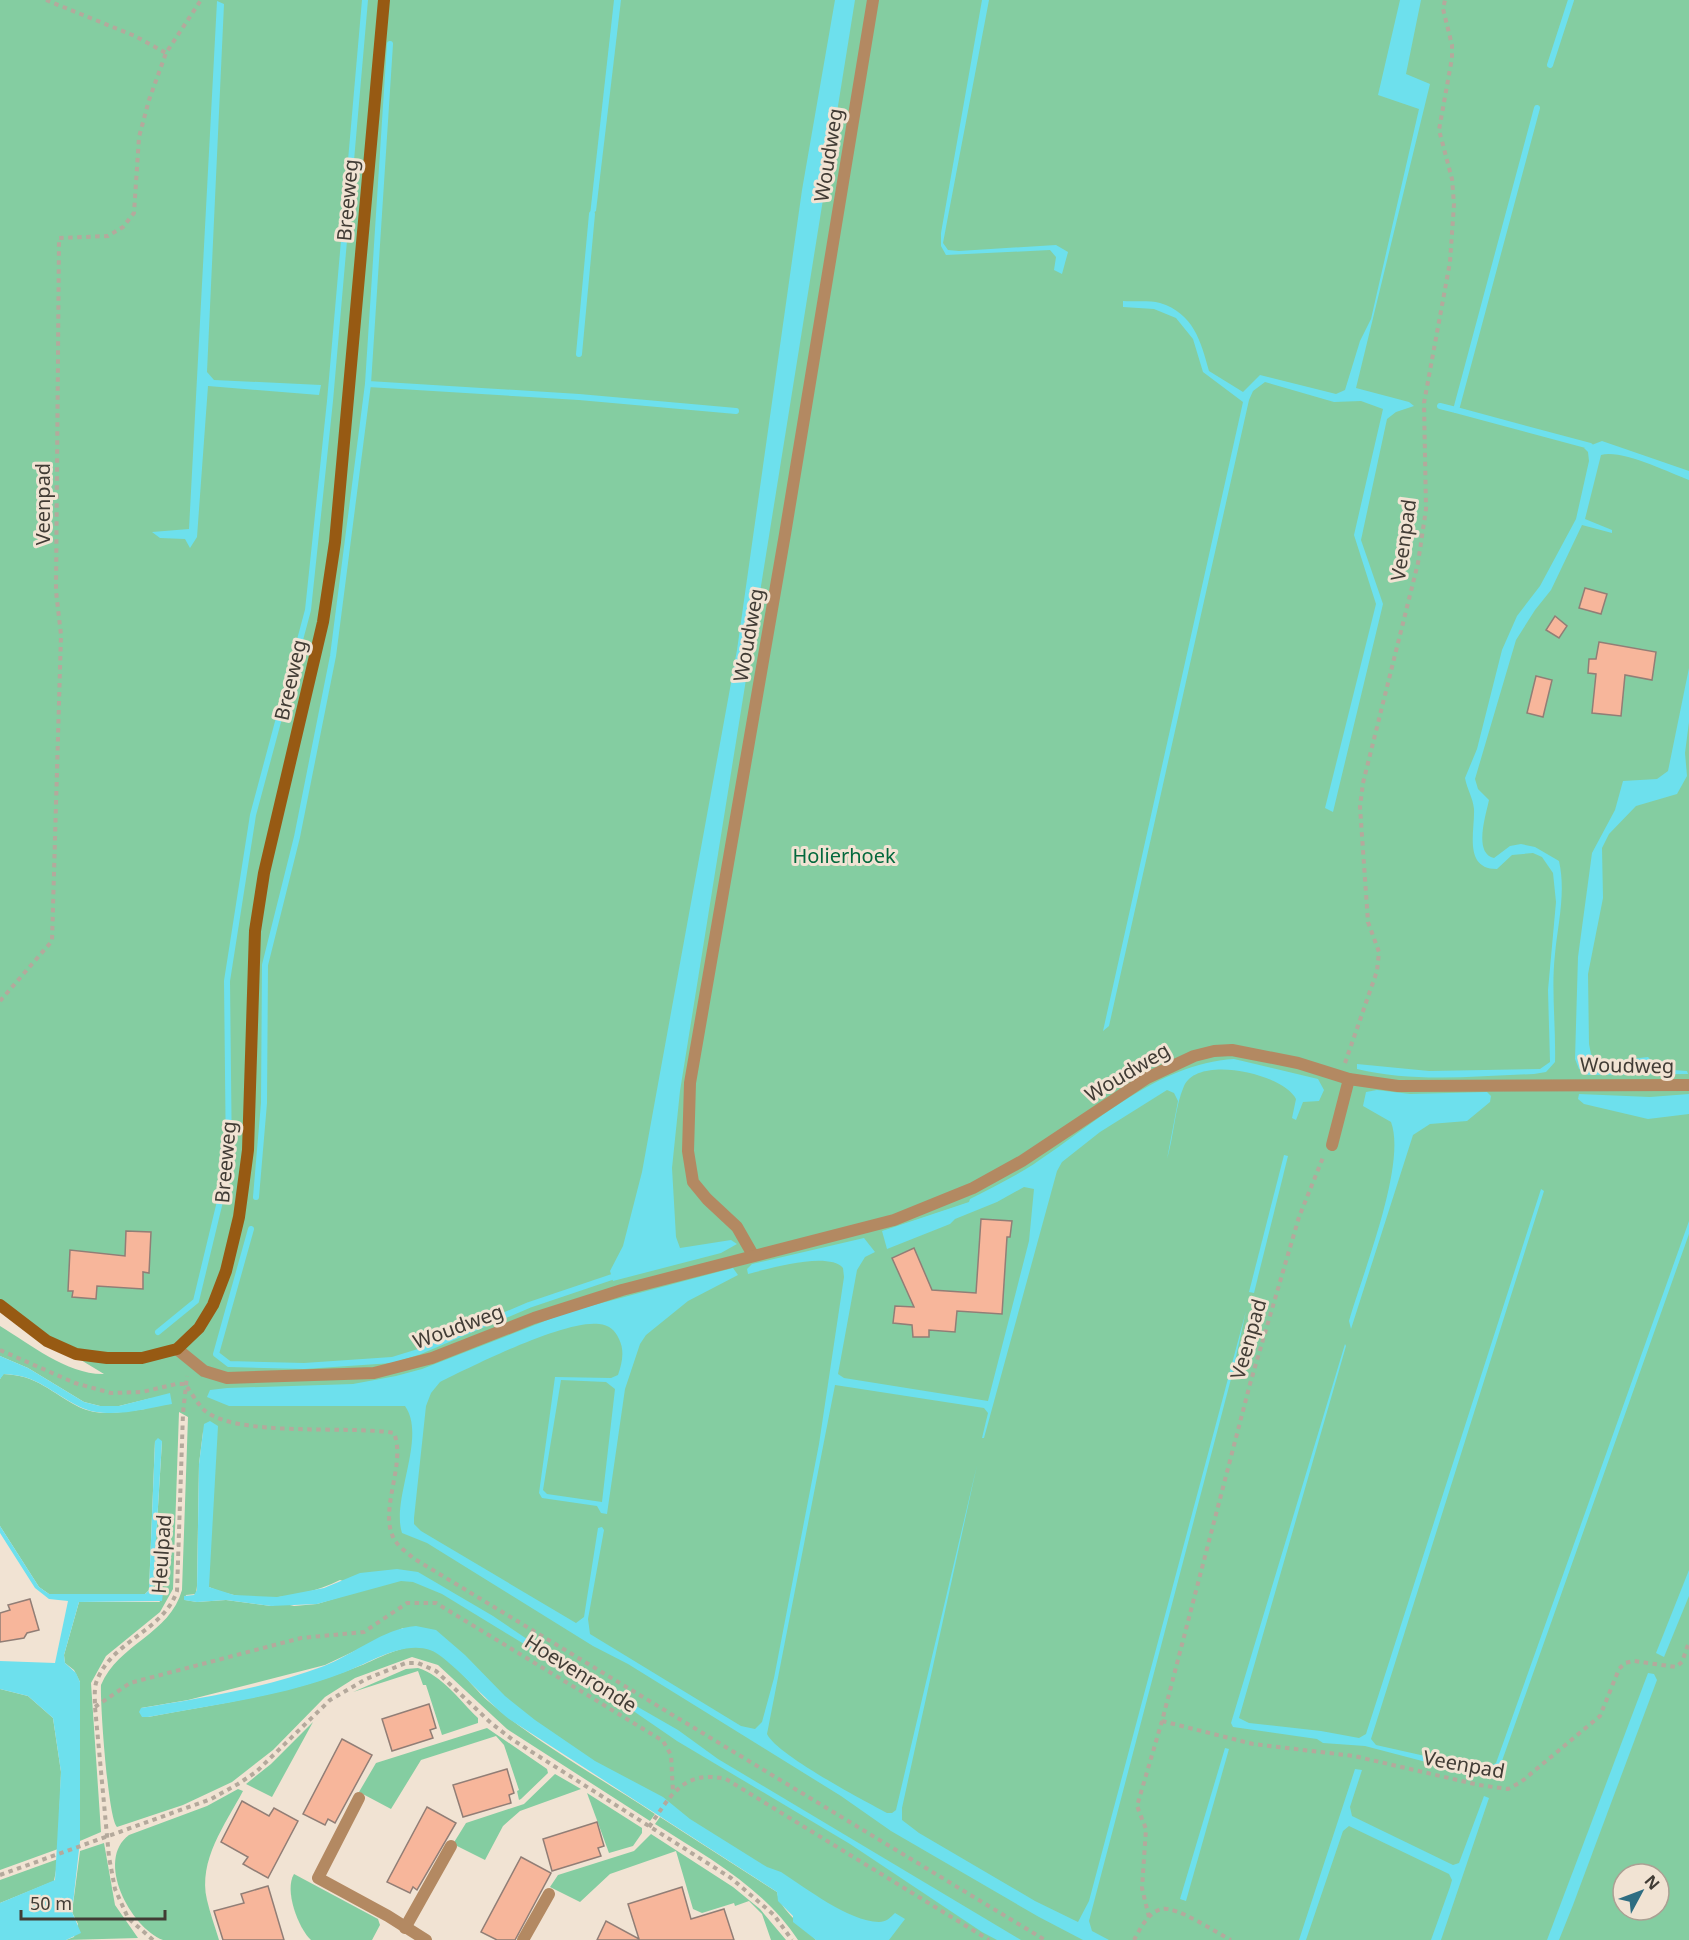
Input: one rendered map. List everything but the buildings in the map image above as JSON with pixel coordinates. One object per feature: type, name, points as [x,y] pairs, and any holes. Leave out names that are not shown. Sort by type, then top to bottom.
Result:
[{"type":"street","name":"Breeweg","points":[[177,1349],[199,1328],[213,1305],[226,1271],[239,1216],[248,1150],[255,931],[264,873],[323,622],[335,542],[384,0]]},
{"type":"street","name":"Woudweg","points":[[753,1255],[737,1227],[706,1199],[693,1182],[688,1151],[690,1083],[783,545],[873,0]]},
{"type":"street","name":"Woudweg","points":[[177,1349],[204,1371],[227,1378],[374,1374],[432,1358],[534,1318],[622,1290],[886,1222],[959,1195],[1022,1161],[1147,1078],[1194,1056],[1232,1050],[1298,1063],[1345,1078],[1398,1086],[1566,1084],[1643,1087],[1689,1085]]},
{"type":"street","points":[[1332,1145],[1345,1078]]},
{"type":"street","points":[[0,1305],[47,1341],[76,1354],[108,1359],[142,1358],[177,1349]]},
{"type":"street","points":[[359,1798],[318,1878],[426,1940]]},
{"type":"street","points":[[405,1928],[451,1846]]},
{"type":"street","points":[[523,1940],[549,1894]]},
{"type":"path","points":[[46,0],[135,36],[166,53]]},
{"type":"path","name":"Veenpad","points":[[0,1001],[52,940],[61,635],[57,591],[59,238],[108,236],[123,227],[134,213],[139,137],[166,53],[201,0]]},
{"type":"path","name":"Veenpad","points":[[1345,1078],[1377,971],[1378,952],[1368,922],[1360,807],[1363,783],[1418,563],[1426,509],[1424,403],[1450,262],[1454,204],[1452,179],[1439,130],[1452,57],[1452,45],[1443,9],[1445,0]]},
{"type":"path","name":"Veenpad","points":[[1149,1917],[1142,1888],[1146,1829],[1137,1806],[1162,1722],[1250,1384],[1299,1217],[1326,1148],[1332,1145]]},
{"type":"path","points":[[0,1350],[95,1390],[111,1393],[142,1392],[185,1384],[205,1411],[233,1424],[394,1433],[399,1445],[389,1522],[396,1542],[413,1558],[1045,1940]]},
{"type":"path","name":"Heulpad","points":[[109,1837],[95,1707],[96,1684],[106,1665],[119,1650],[161,1618],[172,1604],[177,1591],[185,1384]]},
{"type":"path","name":"Hoevenronde","points":[[95,1707],[130,1683],[301,1638],[364,1632],[407,1603],[436,1603],[663,1741],[671,1755],[672,1793]]},
{"type":"path","name":"Veenpad","points":[[1162,1722],[1253,1744],[1354,1756],[1479,1785],[1508,1789],[1521,1782],[1600,1716],[1619,1669],[1625,1663],[1634,1661],[1676,1667],[1682,1662],[1689,1642]]},
{"type":"path","points":[[0,1875],[195,1805],[238,1784],[276,1754],[330,1700],[366,1679],[406,1663],[418,1663],[436,1671],[491,1723],[513,1740],[731,1878],[774,1915],[792,1940]]},
{"type":"path","points":[[649,1827],[672,1793],[704,1776],[726,1779],[989,1940]]},
{"type":"path","points":[[109,1837],[109,1857],[120,1904],[128,1918],[146,1938],[153,1940]]},
{"type":"path","points":[[1134,1940],[1149,1917],[1162,1909],[1176,1911],[1231,1940]]},
{"type":"green space","name":"Holierhoek","points":[[0,0],[1689,0],[1689,1940],[825,1940],[786,1892],[511,1710],[432,1640],[403,1628],[325,1665],[188,1700],[141,1708],[148,1717],[254,1697],[332,1676],[397,1650],[422,1647],[432,1650],[449,1661],[488,1701],[527,1732],[655,1814],[650,1821],[507,1729],[438,1665],[412,1657],[355,1678],[325,1697],[273,1750],[232,1782],[183,1805],[117,1827],[108,1783],[101,1685],[119,1659],[167,1618],[182,1590],[188,1417],[179,1412],[173,1589],[160,1612],[106,1656],[91,1683],[101,1832],[80,1841],[80,1682],[74,1670],[65,1663],[64,1655],[79,1602],[160,1602],[153,1589],[162,1441],[155,1441],[149,1590],[145,1594],[49,1594],[39,1587],[0,1526],[0,1379],[3,1374],[35,1381],[69,1402],[95,1412],[112,1413],[145,1409],[152,1398],[119,1406],[100,1406],[84,1402],[28,1368],[0,1356],[0,1326],[63,1364],[90,1373],[104,1374],[0,1311]],"holes":[[[203,1432],[209,1587],[225,1593],[258,1598],[309,1592],[340,1580],[366,1589],[317,1604],[294,1606],[282,1603],[271,1606],[226,1600],[197,1602],[185,1600],[186,1595],[196,1594],[197,1586],[199,1464]]]},
{"type":"green space","points":[[418,1668],[435,1676],[450,1689],[478,1718],[478,1723],[442,1735],[426,1685],[423,1685],[418,1671],[353,1692],[406,1669]]},
{"type":"green space","points":[[0,1689],[28,1696],[53,1718],[61,1772],[58,1849],[0,1870]]},
{"type":"green space","points":[[313,1722],[272,1797],[246,1784],[271,1764]]},
{"type":"green space","points":[[487,1728],[547,1769],[548,1773],[519,1800],[517,1791],[519,1790],[504,1745],[496,1736],[421,1760],[391,1809],[359,1792],[376,1763]]},
{"type":"green space","points":[[555,1774],[581,1789],[520,1811],[503,1826],[485,1860],[453,1844],[466,1823],[524,1804]]},
{"type":"green space","points":[[238,1789],[243,1791],[221,1830],[206,1871],[207,1900],[219,1940],[163,1940],[139,1922],[121,1892],[116,1876],[115,1860],[119,1846],[129,1835],[207,1806]]},
{"type":"green space","points":[[587,1793],[642,1828],[642,1833],[633,1846],[609,1853]]},
{"type":"green space","points":[[660,1817],[777,1892],[787,1912],[816,1940],[798,1940],[768,1904],[733,1874],[655,1824]]},
{"type":"green space","points":[[651,1834],[733,1887],[760,1909],[786,1940],[771,1940],[762,1914],[749,1901],[702,1913],[693,1909],[676,1851],[610,1874],[580,1902],[550,1887],[558,1875],[634,1851]]},
{"type":"green space","points":[[104,1843],[115,1905],[138,1938],[66,1940],[74,1937],[78,1924],[72,1912],[80,1851]]},
{"type":"green space","points":[[58,1859],[54,1881],[0,1903],[0,1880]]},
{"type":"green space","points":[[294,1874],[378,1919],[380,1925],[372,1940],[311,1940],[301,1927],[294,1908],[291,1881]]},
{"type":"water","points":[[614,0],[621,0],[596,211],[590,215]]},
{"type":"water","points":[[835,0],[855,0],[680,1091],[672,1168],[676,1237],[680,1248],[731,1240],[737,1244],[721,1253],[613,1281],[610,1271],[623,1246],[642,1172],[737,650],[802,190]]},
{"type":"water","points":[[982,0],[989,0],[943,243],[948,250],[959,251],[1056,245],[1068,252],[1062,274],[1054,270],[1056,257],[1050,250],[946,255],[941,246],[941,233]]},
{"type":"water","points":[[1400,0],[1421,0],[1406,74],[1430,84],[1356,388],[1409,402],[1414,406],[1396,412],[1387,419],[1361,540],[1383,604],[1333,812],[1325,808],[1376,604],[1354,535],[1383,409],[1361,401],[1334,402],[1265,382],[1253,391],[1249,400],[1109,1026],[1103,1031],[1243,402],[1203,372],[1193,339],[1176,318],[1154,309],[1123,307],[1123,301],[1160,303],[1180,314],[1188,321],[1199,339],[1209,371],[1243,392],[1260,375],[1336,394],[1345,390],[1360,341],[1371,319],[1419,109],[1378,95]]},
{"type":"water","points":[[217,1],[224,4],[207,372],[214,380],[321,385],[319,395],[208,386],[197,537],[190,548],[185,539],[160,538],[152,532],[189,529]]},
{"type":"water","points":[[1602,441],[1689,471],[1689,480],[1632,458],[1610,454],[1601,455],[1585,519],[1612,530],[1612,533],[1582,525],[1551,590],[1516,640],[1475,779],[1478,789],[1489,800],[1482,833],[1484,849],[1488,855],[1494,858],[1510,846],[1521,844],[1535,847],[1559,861],[1562,896],[1554,968],[1555,1062],[1546,1072],[1467,1077],[1400,1076],[1357,1069],[1357,1064],[1429,1071],[1540,1069],[1550,1062],[1548,990],[1556,902],[1553,873],[1542,857],[1533,853],[1512,855],[1497,869],[1479,863],[1473,847],[1474,809],[1465,778],[1477,749],[1502,650],[1517,616],[1540,586],[1576,519],[1589,461],[1588,452],[1584,448]]},
{"type":"water","points":[[1689,668],[1689,722],[1685,753],[1687,776],[1677,794],[1636,806],[1609,834],[1602,848],[1603,898],[1588,974],[1589,1044],[1591,1054],[1598,1063],[1648,1057],[1659,1069],[1687,1071],[1688,1074],[1588,1075],[1579,1069],[1575,1059],[1578,957],[1592,853],[1615,810],[1623,781],[1657,779],[1668,771]]},
{"type":"water","points":[[1234,1059],[1318,1079],[1324,1090],[1319,1101],[1303,1102],[1296,1120],[1292,1118],[1296,1099],[1288,1090],[1275,1082],[1241,1071],[1222,1069],[1206,1071],[1192,1076],[1184,1086],[1167,1159],[1178,1101],[1174,1093],[1167,1090],[1100,1132],[1062,1162],[1057,1171],[984,1438],[982,1438],[988,1413],[984,1408],[835,1385],[767,1734],[774,1743],[803,1765],[887,1813],[896,1810],[977,1465],[902,1808],[902,1820],[919,1833],[1035,1901],[1078,1922],[1089,1901],[1246,1311],[1232,1375],[1089,1921],[1092,1931],[1109,1940],[1083,1940],[1039,1917],[891,1831],[841,1796],[628,1664],[593,1646],[427,1543],[402,1533],[401,1503],[412,1434],[411,1419],[405,1406],[229,1406],[207,1397],[210,1390],[227,1388],[353,1384],[396,1376],[422,1369],[568,1312],[733,1268],[738,1275],[688,1301],[646,1335],[640,1344],[625,1389],[607,1514],[601,1513],[597,1506],[542,1498],[539,1493],[555,1377],[611,1378],[618,1375],[621,1366],[622,1348],[614,1331],[599,1324],[584,1324],[519,1345],[440,1382],[431,1393],[426,1406],[414,1524],[421,1531],[576,1623],[584,1617],[598,1528],[602,1527],[604,1530],[588,1619],[590,1634],[741,1726],[755,1729],[762,1722],[774,1678],[819,1444],[844,1277],[843,1268],[825,1261],[783,1265],[748,1274],[747,1269],[752,1264],[864,1238],[875,1252],[865,1257],[857,1270],[838,1374],[844,1378],[988,1401],[1029,1241],[1034,1189],[1024,1187],[997,1202],[955,1219],[950,1224],[887,1249],[882,1231],[969,1202],[970,1199],[1034,1164],[1128,1098],[1179,1072],[1206,1063]],"holes":[[[561,1380],[606,1382],[615,1389],[602,1502],[547,1494],[543,1490]]]},
{"type":"water","points":[[1377,1090],[1410,1094],[1487,1092],[1491,1096],[1490,1102],[1467,1121],[1430,1124],[1413,1135],[1351,1329],[1349,1321],[1381,1220],[1393,1164],[1394,1141],[1391,1122],[1363,1106],[1366,1092]]},
{"type":"water","points":[[1579,1094],[1650,1097],[1689,1094],[1689,1114],[1648,1119],[1584,1104],[1578,1099]]},
{"type":"water","points":[[1284,1155],[1288,1156],[1254,1293],[1249,1292]]},
{"type":"water","points":[[1541,1189],[1544,1191],[1371,1739],[1376,1745],[1474,1767],[1487,1768],[1496,1763],[1689,1221],[1689,1234],[1497,1775],[1468,1773],[1365,1746],[1323,1743],[1317,1739],[1233,1727],[1231,1723],[1345,1344],[1239,1718],[1249,1723],[1321,1731],[1359,1738],[1366,1734]]},
{"type":"water","points":[[0,1356],[28,1368],[84,1402],[100,1406],[119,1406],[170,1393],[172,1404],[138,1411],[102,1413],[91,1411],[70,1402],[35,1381],[4,1374],[0,1379]]},
{"type":"water","points":[[210,1421],[218,1426],[209,1587],[234,1595],[277,1597],[324,1588],[360,1573],[397,1569],[418,1572],[493,1616],[570,1668],[678,1730],[718,1759],[1021,1940],[997,1940],[982,1932],[850,1844],[677,1741],[629,1708],[442,1594],[413,1582],[401,1581],[317,1604],[271,1606],[226,1600],[197,1602],[184,1600],[184,1596],[194,1595],[197,1590],[199,1464],[204,1424]]},
{"type":"water","points":[[158,1438],[162,1441],[153,1589],[163,1593],[162,1601],[79,1602],[64,1655],[65,1663],[76,1673],[80,1682],[80,1841],[72,1912],[81,1933],[66,1940],[0,1940],[0,1903],[55,1880],[61,1772],[53,1718],[28,1696],[0,1689],[0,1661],[55,1663],[68,1601],[49,1599],[35,1588],[0,1533],[0,1526],[39,1587],[49,1594],[145,1594],[149,1590],[155,1441]]},
{"type":"water","points":[[1689,1570],[1689,1596],[1664,1657],[1656,1653]]},
{"type":"water","points":[[416,1626],[436,1630],[465,1655],[505,1696],[535,1720],[595,1761],[663,1797],[690,1819],[767,1867],[781,1872],[828,1903],[854,1916],[881,1922],[895,1913],[905,1919],[889,1940],[816,1940],[793,1922],[793,1916],[778,1901],[777,1892],[509,1719],[447,1661],[430,1650],[408,1648],[396,1651],[317,1682],[269,1695],[148,1717],[142,1717],[139,1712],[141,1708],[233,1692],[302,1674],[335,1661],[392,1632]]},
{"type":"water","points":[[1648,1673],[1654,1674],[1657,1680],[1573,1905],[1559,1940],[1547,1940]]},
{"type":"water","points":[[1225,1748],[1229,1749],[1186,1901],[1180,1899]]},
{"type":"water","points":[[1355,1769],[1362,1770],[1350,1807],[1352,1816],[1453,1865],[1459,1863],[1484,1796],[1489,1798],[1441,1940],[1431,1940],[1452,1880],[1449,1874],[1349,1826],[1343,1831],[1306,1940],[1299,1940]]},
{"type":"waterway","points":[[158,1332],[196,1301],[229,1164],[227,981],[253,815],[308,610],[330,401],[365,0]]},
{"type":"waterway","points":[[1550,65],[1571,0]]},
{"type":"waterway","points":[[256,1197],[264,1103],[265,965],[297,837],[333,656],[368,384],[390,44]]},
{"type":"waterway","points":[[1440,406],[1456,410],[1537,108]]},
{"type":"waterway","points":[[579,354],[592,214]]},
{"type":"waterway","points":[[368,384],[579,397],[736,411]]},
{"type":"waterway","points":[[1456,410],[1590,446]]},
{"type":"waterway","points":[[251,1229],[216,1354],[229,1364],[304,1366],[392,1360],[418,1352],[529,1305],[612,1277]]}]
